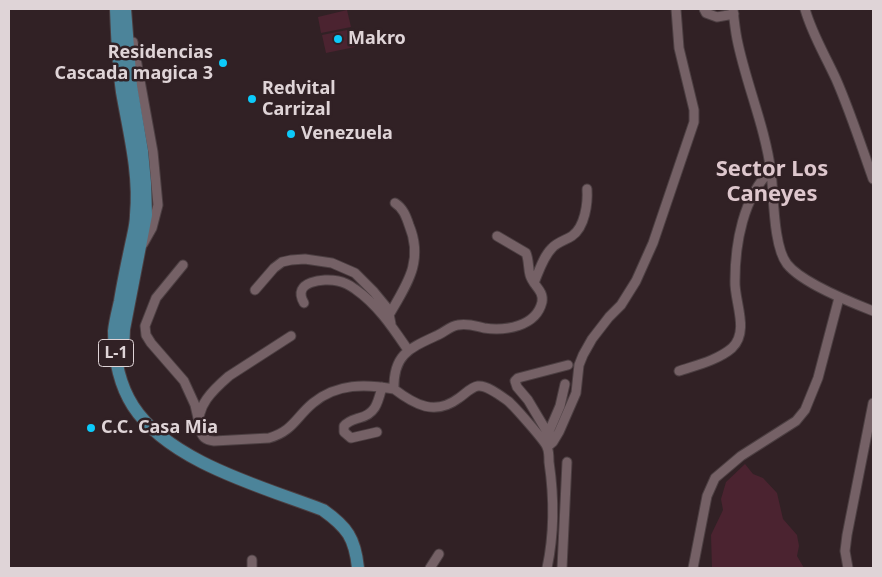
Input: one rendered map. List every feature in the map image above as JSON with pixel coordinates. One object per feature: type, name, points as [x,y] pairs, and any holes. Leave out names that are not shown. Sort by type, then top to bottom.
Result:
[{"type":"main road","name":"L-1","points":[[116,9],[117,43],[133,154],[136,196],[136,216],[114,329],[120,380],[141,417],[152,429],[174,446],[221,471],[323,510],[337,520],[350,536],[357,554],[358,568]]},
{"type":"main road","name":"L-1","points":[[125,9],[131,86],[146,183],[146,215],[124,329],[123,351],[126,377],[142,407],[154,422],[178,442],[223,465],[325,505],[337,512],[350,524],[356,533],[362,551],[364,568]]},
{"type":"street","name":"L-1","points":[[130,9],[134,49],[153,152],[158,205],[152,228],[138,254]]},
{"type":"street","points":[[550,441],[567,417],[576,393],[579,365],[583,355],[598,332],[621,305],[636,281],[653,243],[694,122],[694,110],[679,48],[676,9]]},
{"type":"street","points":[[704,9],[706,13],[717,17],[733,11],[737,38],[764,135],[771,170],[779,246],[786,263],[797,274],[839,298],[873,311]]},
{"type":"street","points":[[805,9],[813,33],[850,111],[873,179]]},
{"type":"street","points":[[679,371],[716,358],[733,347],[739,337],[738,303],[734,284],[743,224],[754,192],[761,179],[771,170]]},
{"type":"street","points":[[534,283],[552,248],[576,233],[588,202],[587,189]]},
{"type":"street","points":[[390,319],[414,267],[413,234],[401,207],[394,203]]},
{"type":"street","points":[[394,389],[394,380],[402,354],[452,326],[473,324],[485,328],[518,327],[537,313],[542,302],[542,293],[531,276],[526,253],[497,236]]},
{"type":"street","points":[[255,290],[274,268],[282,262],[291,260],[322,261],[344,267],[355,273],[388,309],[390,319]]},
{"type":"street","points":[[183,265],[156,298],[145,326],[146,336],[184,381],[195,405],[202,436],[207,440],[269,438],[277,436],[292,427],[314,402],[327,394],[343,388],[362,385],[394,389],[416,403],[434,408],[449,405],[477,386],[484,387],[503,397],[514,406],[550,441]]},
{"type":"street","points":[[304,303],[300,297],[300,291],[304,286],[316,282],[338,281],[354,288],[390,319],[408,350]]},
{"type":"street","points":[[693,568],[707,496],[715,478],[741,456],[796,421],[805,410],[818,378],[839,298]]},
{"type":"street","points":[[198,420],[204,404],[220,384],[229,376],[291,336]]},
{"type":"street","points":[[550,441],[538,415],[528,400],[516,388],[515,381],[518,378],[568,365]]},
{"type":"street","points":[[547,568],[551,506],[550,441],[565,384]]},
{"type":"street","points":[[377,432],[351,438],[344,432],[344,426],[348,422],[365,417],[374,410],[379,402],[382,387]]},
{"type":"street","points":[[848,568],[845,550],[847,535],[873,403]]},
{"type":"street","points":[[562,568],[567,462]]},
{"type":"street","points":[[430,568],[439,554]]},
{"type":"shaded area","name":"Makro","points":[[347,10],[351,27],[321,33],[318,17]]},
{"type":"shaded area","name":"Makro","points":[[352,29],[355,47],[326,53],[322,35]]},
{"type":"shaded area","points":[[745,464],[753,474],[763,478],[777,493],[783,519],[797,535],[799,546],[797,556],[804,568],[712,568],[711,535],[723,510],[721,499],[726,482]]},
{"type":"place","name":"Makro","points":[[338,39]]},
{"type":"place","name":"Residencias Cascada magica 3","points":[[223,63]]},
{"type":"place","name":"Redvital Carrizal","points":[[252,99]]},
{"type":"place","name":"Venezuela","points":[[291,134]]},
{"type":"place","name":"C.C. Casa Mia","points":[[91,428]]},
{"type":"district","name":"Sector Los Caneyes","points":[[772,182]]}]
